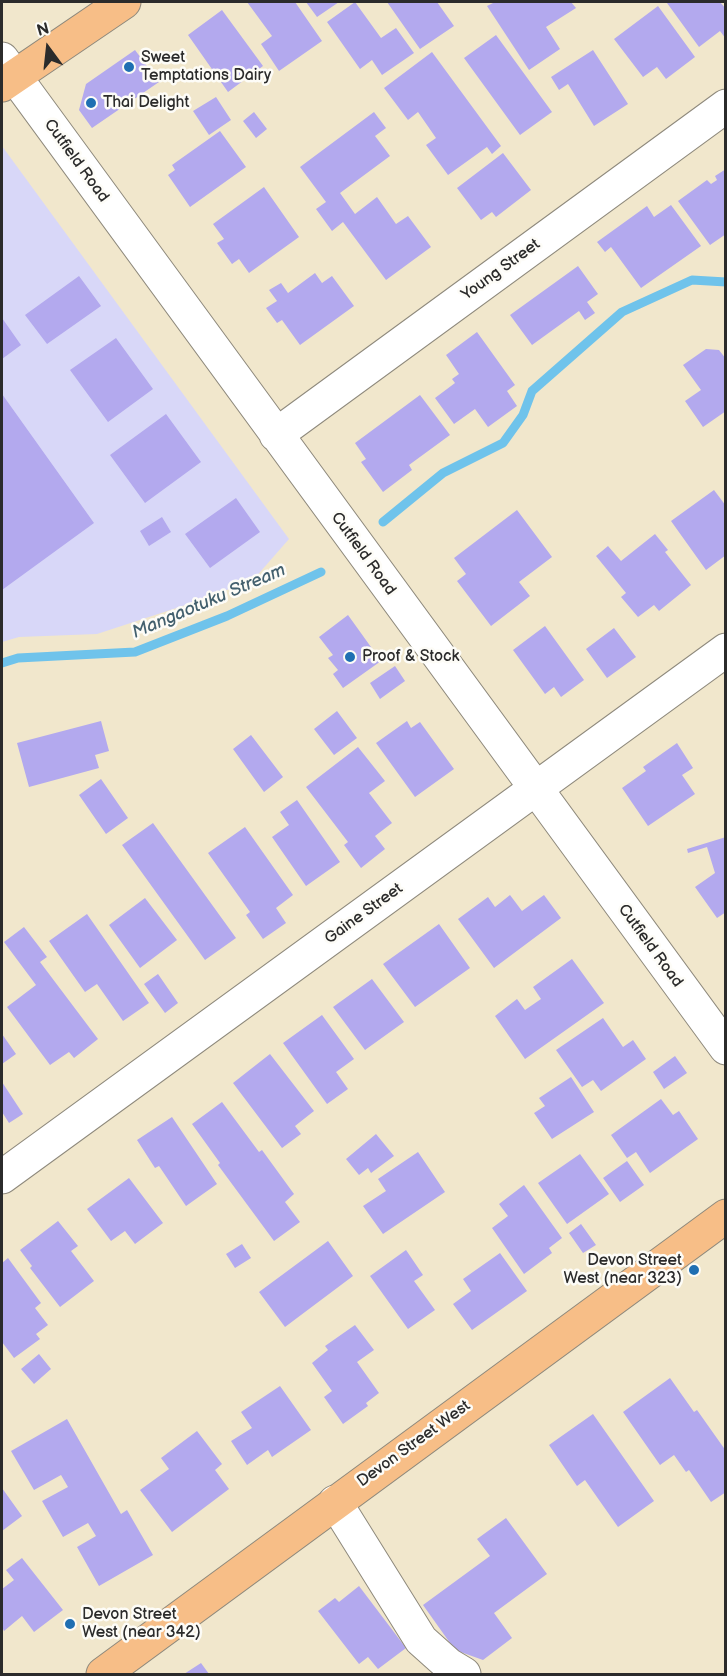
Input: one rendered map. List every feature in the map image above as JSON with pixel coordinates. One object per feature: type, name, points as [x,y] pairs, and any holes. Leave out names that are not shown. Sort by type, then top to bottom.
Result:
[{"type":"main road","points":[[6,74],[124,2]]},
{"type":"main road","name":"Devon Street West","points":[[103,1674],[726,1215]]},
{"type":"street","name":"Cutfield Road","points":[[6,74],[276,435],[726,1048]]},
{"type":"street","name":"Young Street","points":[[276,435],[726,105]]},
{"type":"street","name":"Gaine Street","points":[[2,1177],[726,650]]},
{"type":"street","points":[[335,1502],[421,1640],[449,1665],[464,1674]]},
{"type":"shaded area","points":[[2,146],[289,539],[254,579],[204,599],[97,634],[19,637],[2,642]]},
{"type":"building","points":[[247,2],[295,2],[322,41],[279,71],[261,44],[272,36]]},
{"type":"building","points":[[306,2],[339,2],[317,17]]},
{"type":"building","points":[[355,2],[381,38],[396,28],[414,53],[382,75],[372,60],[360,69],[327,22]]},
{"type":"building","points":[[387,2],[437,2],[454,26],[420,49]]},
{"type":"building","points":[[495,2],[571,2],[576,8],[546,27],[560,49],[529,70],[487,6]]},
{"type":"building","points":[[720,2],[726,9],[726,39],[720,31],[699,47],[667,3]]},
{"type":"building","points":[[658,6],[695,57],[666,79],[657,67],[643,77],[614,39]]},
{"type":"building","points":[[222,10],[263,66],[228,92],[188,35]]},
{"type":"building","points":[[496,35],[552,112],[520,135],[464,58]]},
{"type":"building","points":[[135,50],[159,82],[92,128],[79,110],[86,84]]},
{"type":"building","points":[[593,50],[628,104],[594,126],[568,84],[559,90],[551,77]]},
{"type":"building","points":[[432,52],[501,146],[492,154],[487,147],[448,175],[426,145],[436,138],[418,112],[408,120],[384,88]]},
{"type":"building","points":[[216,97],[231,120],[209,135],[193,111]]},
{"type":"building","points":[[254,112],[267,129],[256,138],[243,121]]},
{"type":"building","points":[[374,112],[386,128],[375,136],[390,156],[340,193],[355,214],[377,197],[396,224],[408,216],[431,247],[386,280],[343,222],[332,231],[316,209],[326,202],[300,167]]},
{"type":"building","points":[[220,131],[246,167],[190,207],[168,175],[175,170],[172,165]]},
{"type":"building","points":[[503,153],[531,190],[496,217],[492,212],[481,220],[457,188]]},
{"type":"building","points":[[726,169],[726,234],[710,245],[678,201],[707,180],[711,184],[717,180],[715,176]]},
{"type":"building","points":[[264,187],[299,237],[249,273],[239,259],[232,264],[217,243],[224,239],[213,224]]},
{"type":"building","points":[[671,205],[701,246],[641,288],[611,247],[605,252],[597,242],[647,206],[654,217]]},
{"type":"building","points":[[578,266],[598,294],[587,302],[595,313],[585,320],[579,311],[532,345],[510,315]]},
{"type":"building","points":[[315,273],[322,283],[332,276],[354,306],[300,345],[282,320],[277,323],[266,308],[277,301],[269,290],[281,283],[288,293]]},
{"type":"building","points":[[79,276],[101,306],[47,344],[25,315]]},
{"type":"building","points":[[2,318],[21,345],[2,359]]},
{"type":"building","points":[[477,332],[515,385],[507,391],[517,406],[488,427],[475,409],[454,424],[435,398],[455,383],[452,379],[459,374],[446,355]]},
{"type":"building","points":[[116,338],[153,389],[108,422],[70,370]]},
{"type":"building","points":[[706,349],[719,350],[726,359],[726,411],[703,427],[685,401],[701,390],[683,365]]},
{"type":"building","points":[[2,394],[94,523],[2,590]]},
{"type":"building","points":[[420,395],[450,435],[409,465],[412,470],[383,492],[361,462],[366,459],[355,443]]},
{"type":"building","points":[[166,414],[201,462],[145,503],[110,455]]},
{"type":"building","points":[[714,490],[726,506],[726,555],[706,570],[671,521]]},
{"type":"building","points":[[236,498],[260,532],[210,568],[185,534]]},
{"type":"building","points":[[517,510],[552,557],[519,582],[530,596],[491,626],[457,581],[466,574],[454,558]]},
{"type":"building","points":[[162,517],[171,532],[149,546],[140,531]]},
{"type":"building","points":[[655,534],[668,550],[665,552],[691,585],[659,611],[654,605],[638,617],[621,597],[626,593],[596,556],[608,546],[621,561]]},
{"type":"building","points":[[348,615],[381,661],[343,688],[333,674],[338,670],[328,658],[333,655],[319,637]]},
{"type":"building","points":[[545,626],[584,680],[561,697],[554,687],[545,694],[513,650]]},
{"type":"building","points":[[614,628],[636,657],[607,678],[586,649]]},
{"type":"building","points":[[395,666],[405,681],[380,699],[370,683]]},
{"type":"building","points":[[337,711],[357,738],[334,755],[314,729]]},
{"type":"building","points":[[101,721],[109,751],[95,755],[99,768],[29,787],[17,743]]},
{"type":"building","points":[[407,721],[411,728],[420,722],[454,769],[415,797],[376,743]]},
{"type":"building","points":[[251,735],[283,777],[264,792],[233,749]]},
{"type":"building","points":[[677,743],[693,768],[682,775],[695,794],[648,826],[622,788],[646,771],[643,767]]},
{"type":"building","points":[[358,747],[385,781],[369,793],[392,823],[375,836],[385,849],[361,868],[344,845],[348,842],[306,787]]},
{"type":"building","points":[[101,779],[128,818],[106,834],[79,795]]},
{"type":"building","points":[[297,800],[340,862],[306,886],[272,837],[289,825],[280,812]]},
{"type":"building","points":[[153,823],[236,938],[205,960],[122,845]]},
{"type":"building","points":[[245,827],[293,895],[276,908],[286,923],[263,939],[246,915],[250,912],[208,853]]},
{"type":"building","points":[[726,837],[726,912],[717,918],[695,887],[715,873],[707,847],[688,853],[687,849]]},
{"type":"building","points":[[510,895],[522,911],[544,895],[561,918],[494,968],[458,919],[488,897],[495,907]]},
{"type":"building","points":[[145,898],[177,940],[140,968],[109,925]]},
{"type":"building","points":[[87,914],[149,1003],[123,1021],[97,984],[85,992],[49,941]]},
{"type":"building","points":[[439,924],[470,968],[415,1007],[383,964]]},
{"type":"building","points":[[24,927],[47,957],[40,962],[98,1039],[74,1058],[69,1052],[50,1065],[7,1007],[36,985],[4,942]]},
{"type":"building","points":[[572,959],[604,1003],[525,1059],[495,1016],[517,999],[525,1010],[541,999],[533,987]]},
{"type":"building","points":[[158,974],[178,1003],[165,1013],[144,984]]},
{"type":"building","points":[[372,979],[404,1022],[365,1050],[333,1007]]},
{"type":"building","points":[[322,1015],[354,1059],[336,1072],[348,1089],[327,1104],[283,1043]]},
{"type":"building","points":[[603,1018],[623,1047],[633,1040],[646,1059],[601,1091],[593,1080],[582,1087],[556,1050]]},
{"type":"building","points":[[2,1034],[16,1054],[2,1064]]},
{"type":"building","points":[[270,1054],[314,1111],[295,1126],[301,1134],[282,1148],[233,1083]]},
{"type":"building","points":[[675,1056],[687,1073],[664,1089],[653,1072]]},
{"type":"building","points":[[571,1077],[594,1112],[552,1139],[534,1113],[545,1106],[539,1098]]},
{"type":"building","points":[[2,1082],[23,1114],[9,1123],[2,1112]]},
{"type":"building","points":[[661,1099],[673,1115],[679,1111],[698,1139],[650,1173],[636,1152],[627,1158],[611,1135]]},
{"type":"building","points":[[222,1102],[259,1152],[262,1150],[294,1194],[285,1202],[300,1222],[274,1241],[218,1165],[220,1163],[192,1124]]},
{"type":"building","points":[[172,1117],[217,1184],[186,1206],[159,1166],[155,1168],[137,1140]]},
{"type":"building","points":[[376,1134],[394,1156],[371,1173],[368,1168],[359,1175],[346,1159]]},
{"type":"building","points":[[418,1152],[445,1192],[383,1234],[363,1206],[386,1191],[378,1179]]},
{"type":"building","points":[[580,1154],[609,1194],[567,1224],[538,1183]]},
{"type":"building","points":[[627,1161],[644,1185],[620,1202],[603,1178]]},
{"type":"building","points":[[129,1178],[163,1223],[135,1244],[125,1231],[111,1241],[87,1209]]},
{"type":"building","points":[[524,1185],[562,1238],[549,1248],[552,1253],[524,1274],[492,1228],[508,1216],[499,1204]]},
{"type":"building","points":[[58,1221],[78,1246],[71,1251],[94,1281],[60,1307],[30,1268],[32,1266],[20,1250]]},
{"type":"building","points":[[581,1224],[596,1245],[583,1253],[569,1233]]},
{"type":"building","points":[[328,1241],[353,1276],[285,1327],[259,1292]]},
{"type":"building","points":[[242,1244],[251,1258],[235,1268],[226,1254]]},
{"type":"building","points":[[406,1250],[423,1275],[414,1281],[435,1310],[408,1329],[370,1276]]},
{"type":"building","points":[[500,1253],[527,1291],[472,1330],[453,1304],[471,1291],[463,1279]]},
{"type":"building","points":[[8,1258],[41,1303],[35,1308],[48,1325],[36,1334],[40,1339],[14,1358],[2,1342],[2,1263]]},
{"type":"building","points":[[355,1325],[374,1350],[357,1362],[379,1393],[366,1403],[368,1406],[343,1424],[324,1397],[332,1391],[312,1363],[328,1350],[325,1346]]},
{"type":"building","points":[[39,1354],[51,1369],[34,1384],[21,1369]]},
{"type":"building","points":[[670,1378],[694,1412],[697,1410],[726,1451],[726,1492],[711,1502],[689,1470],[686,1472],[674,1455],[660,1465],[623,1412]]},
{"type":"building","points":[[280,1386],[311,1430],[272,1457],[268,1450],[247,1465],[231,1441],[252,1428],[241,1412]]},
{"type":"building","points":[[593,1414],[654,1501],[618,1527],[585,1480],[577,1486],[549,1445]]},
{"type":"building","points":[[67,1419],[121,1514],[127,1510],[153,1555],[99,1586],[77,1547],[96,1536],[88,1523],[63,1537],[42,1501],[68,1487],[61,1475],[34,1490],[11,1451]]},
{"type":"building","points":[[197,1431],[222,1464],[215,1470],[229,1489],[172,1532],[140,1490],[169,1469],[161,1458]]},
{"type":"building","points":[[2,1488],[22,1516],[2,1531]]},
{"type":"building","points":[[506,1518],[547,1574],[494,1613],[512,1638],[483,1660],[455,1650],[423,1605],[490,1556],[477,1539]]},
{"type":"building","points":[[22,1558],[63,1610],[34,1632],[22,1616],[4,1631],[2,1627],[2,1589],[14,1580],[6,1570]]},
{"type":"building","points":[[359,1586],[406,1648],[378,1669],[368,1657],[359,1664],[318,1611],[335,1598],[339,1602]]},
{"type":"building","points":[[201,1663],[209,1674],[184,1674]]},
{"type":"waterway","name":"Mangaotuku Stream","points":[[383,522],[443,473],[503,443],[523,415],[532,391],[622,312],[692,280],[726,282]]},
{"type":"waterway","name":"Mangaotuku Stream","points":[[2,663],[18,658],[135,652],[227,616],[321,572]]},
{"type":"place","name":"Sweet Temptations Dairy","points":[[129,67]]},
{"type":"place","name":"Thai Delight","points":[[91,103]]},
{"type":"place","name":"Proof & Stock","points":[[350,657]]},
{"type":"place","name":"Devon Street West (near 323)","points":[[694,1270]]},
{"type":"place","name":"Devon Street West (near 342)","points":[[70,1624]]}]
